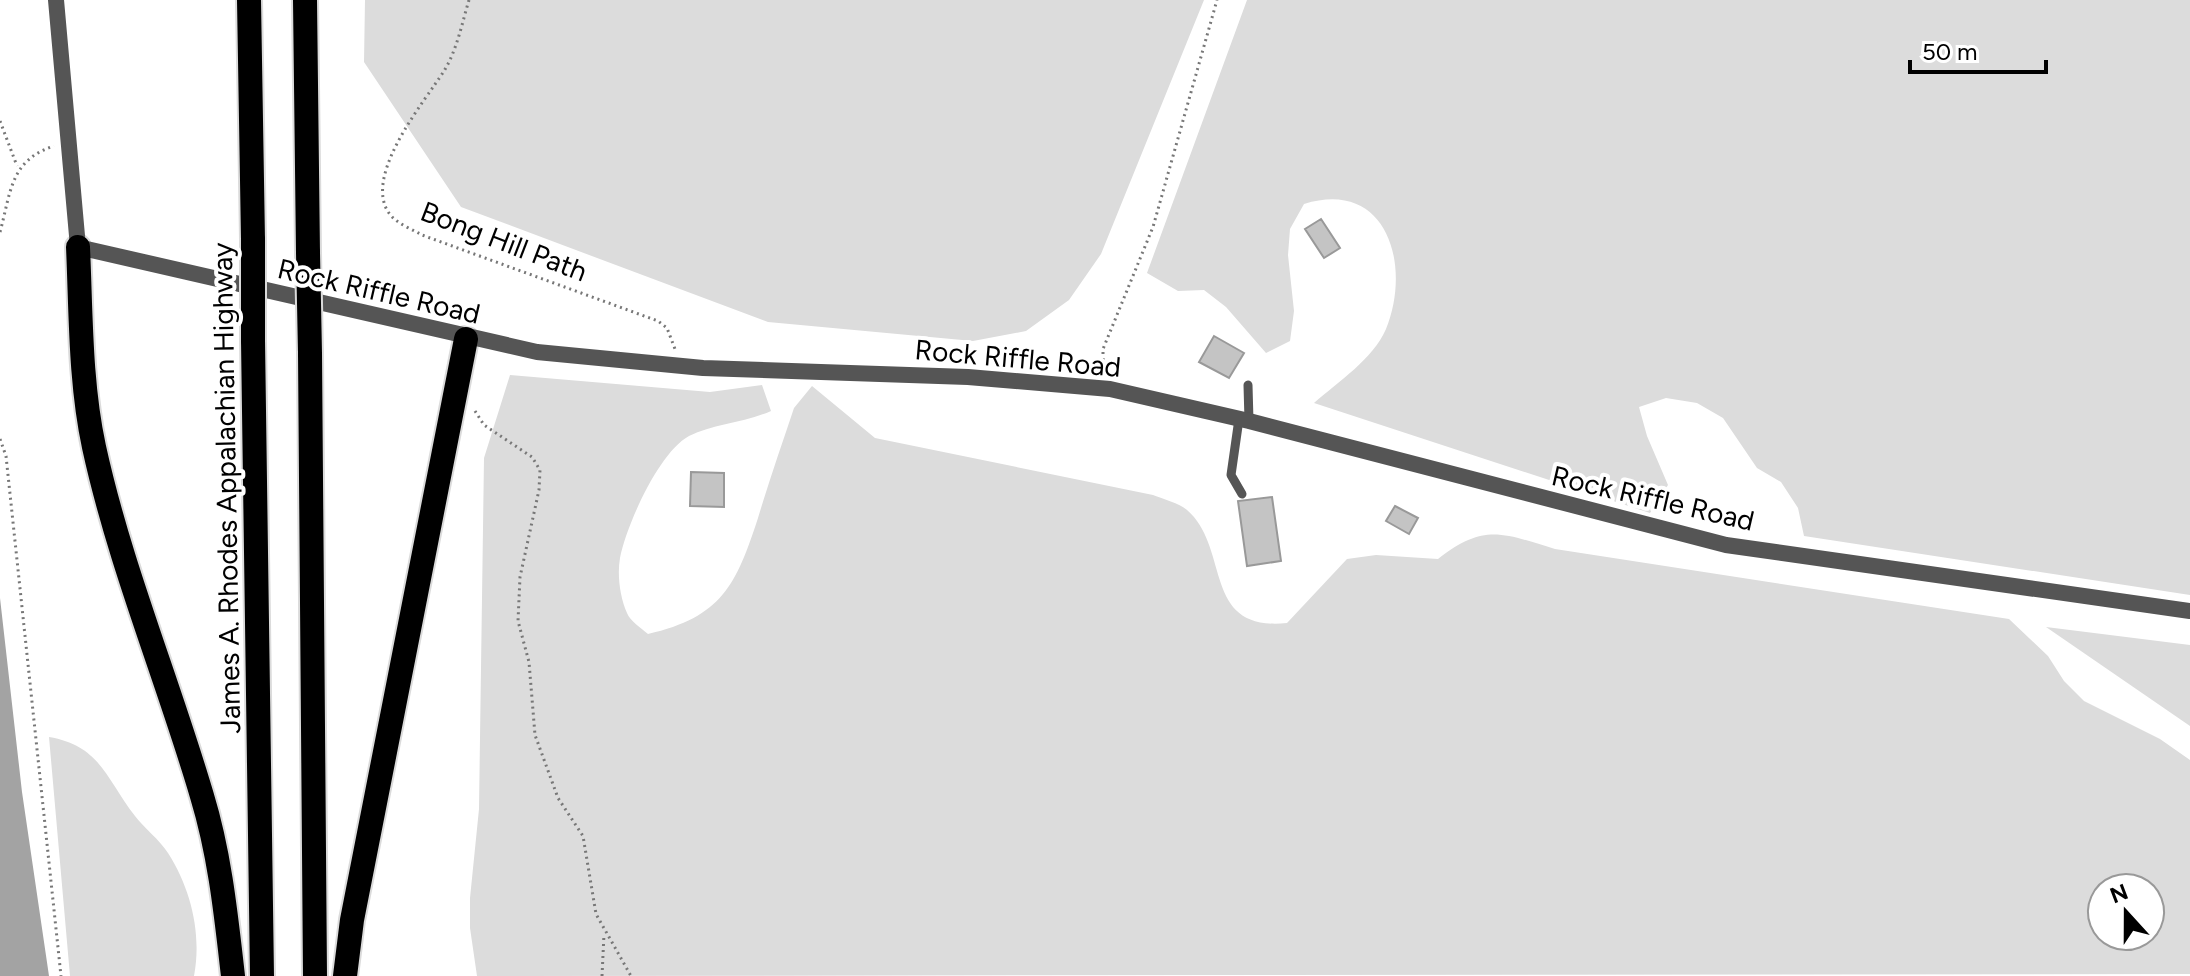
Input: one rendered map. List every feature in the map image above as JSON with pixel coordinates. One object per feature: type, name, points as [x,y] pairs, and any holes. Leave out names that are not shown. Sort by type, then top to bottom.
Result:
[{"type":"highway","name":"James A. Rhodes Appalachian Highway","points":[[249,0],[262,976]]},
{"type":"highway","points":[[305,0],[315,976]]},
{"type":"highway","points":[[78,247],[82,351],[94,445],[110,509],[203,799],[223,883],[233,976]]},
{"type":"highway","points":[[345,976],[352,920],[466,339]]},
{"type":"street","points":[[56,0],[78,247]]},
{"type":"street","name":"Rock Riffle Road","points":[[78,247],[466,339],[537,352],[680,366],[953,376],[1103,388],[1244,420],[1726,545],[2190,611]]},
{"type":"lane","points":[[1242,494],[1231,475],[1244,420],[1248,385]]},
{"type":"path","name":"Bong Hill Path","points":[[469,0],[445,69],[401,132],[387,170],[383,198],[387,210],[397,221],[422,235],[658,321],[667,328],[676,351]]},
{"type":"path","points":[[1103,388],[1103,349],[1153,227],[1217,0]]},
{"type":"path","points":[[0,121],[17,168],[0,232]]},
{"type":"path","points":[[17,168],[39,151],[69,142]]},
{"type":"path","points":[[473,406],[484,425],[532,457],[540,470],[539,490],[520,577],[520,639],[529,662],[535,735],[558,798],[583,836],[590,862],[591,896],[604,930],[631,976]]},
{"type":"path","points":[[0,439],[6,456],[61,976]]},
{"type":"path","points":[[602,976],[604,930]]},
{"type":"shaded area","points":[[365,0],[1204,0],[1101,254],[1069,300],[1026,331],[973,341],[768,322],[461,207],[364,62]]},
{"type":"shaded area","points":[[1247,0],[2190,0],[2190,595],[1804,536],[1798,508],[1781,482],[1757,468],[1723,418],[1697,403],[1666,398],[1639,407],[1647,436],[1668,485],[1650,513],[1314,403],[1364,360],[1386,329],[1396,279],[1386,233],[1373,215],[1355,204],[1332,199],[1304,204],[1290,229],[1288,255],[1294,311],[1290,341],[1266,353],[1226,307],[1204,290],[1178,291],[1147,273]]},
{"type":"shaded area","points":[[510,375],[710,392],[762,385],[771,411],[689,436],[666,457],[637,510],[623,544],[619,579],[628,616],[648,634],[693,618],[710,607],[733,580],[750,542],[794,408],[812,386],[875,438],[1153,495],[1180,505],[1200,526],[1229,601],[1241,614],[1260,622],[1287,623],[1347,559],[1376,555],[1438,559],[1468,540],[1494,534],[1555,549],[2009,619],[2048,656],[2064,681],[2084,701],[2160,739],[2190,760],[2190,974],[477,976],[470,928],[470,898],[479,809],[484,458]]},
{"type":"shaded area","points":[[0,598],[22,792],[49,976],[0,976]]},
{"type":"shaded area","points":[[2046,627],[2190,645],[2190,726]]},
{"type":"shaded area","points":[[49,737],[66,741],[91,756],[135,816],[168,853],[183,882],[193,912],[197,944],[194,976],[70,976]]},
{"type":"building","points":[[1321,219],[1340,248],[1324,258],[1305,229]]},
{"type":"building","points":[[1214,336],[1244,353],[1229,378],[1199,362]]},
{"type":"building","points":[[691,472],[724,473],[724,507],[690,506]]},
{"type":"building","points":[[1272,497],[1281,561],[1247,566],[1238,501]]},
{"type":"building","points":[[1395,506],[1418,518],[1409,534],[1386,521]]}]
